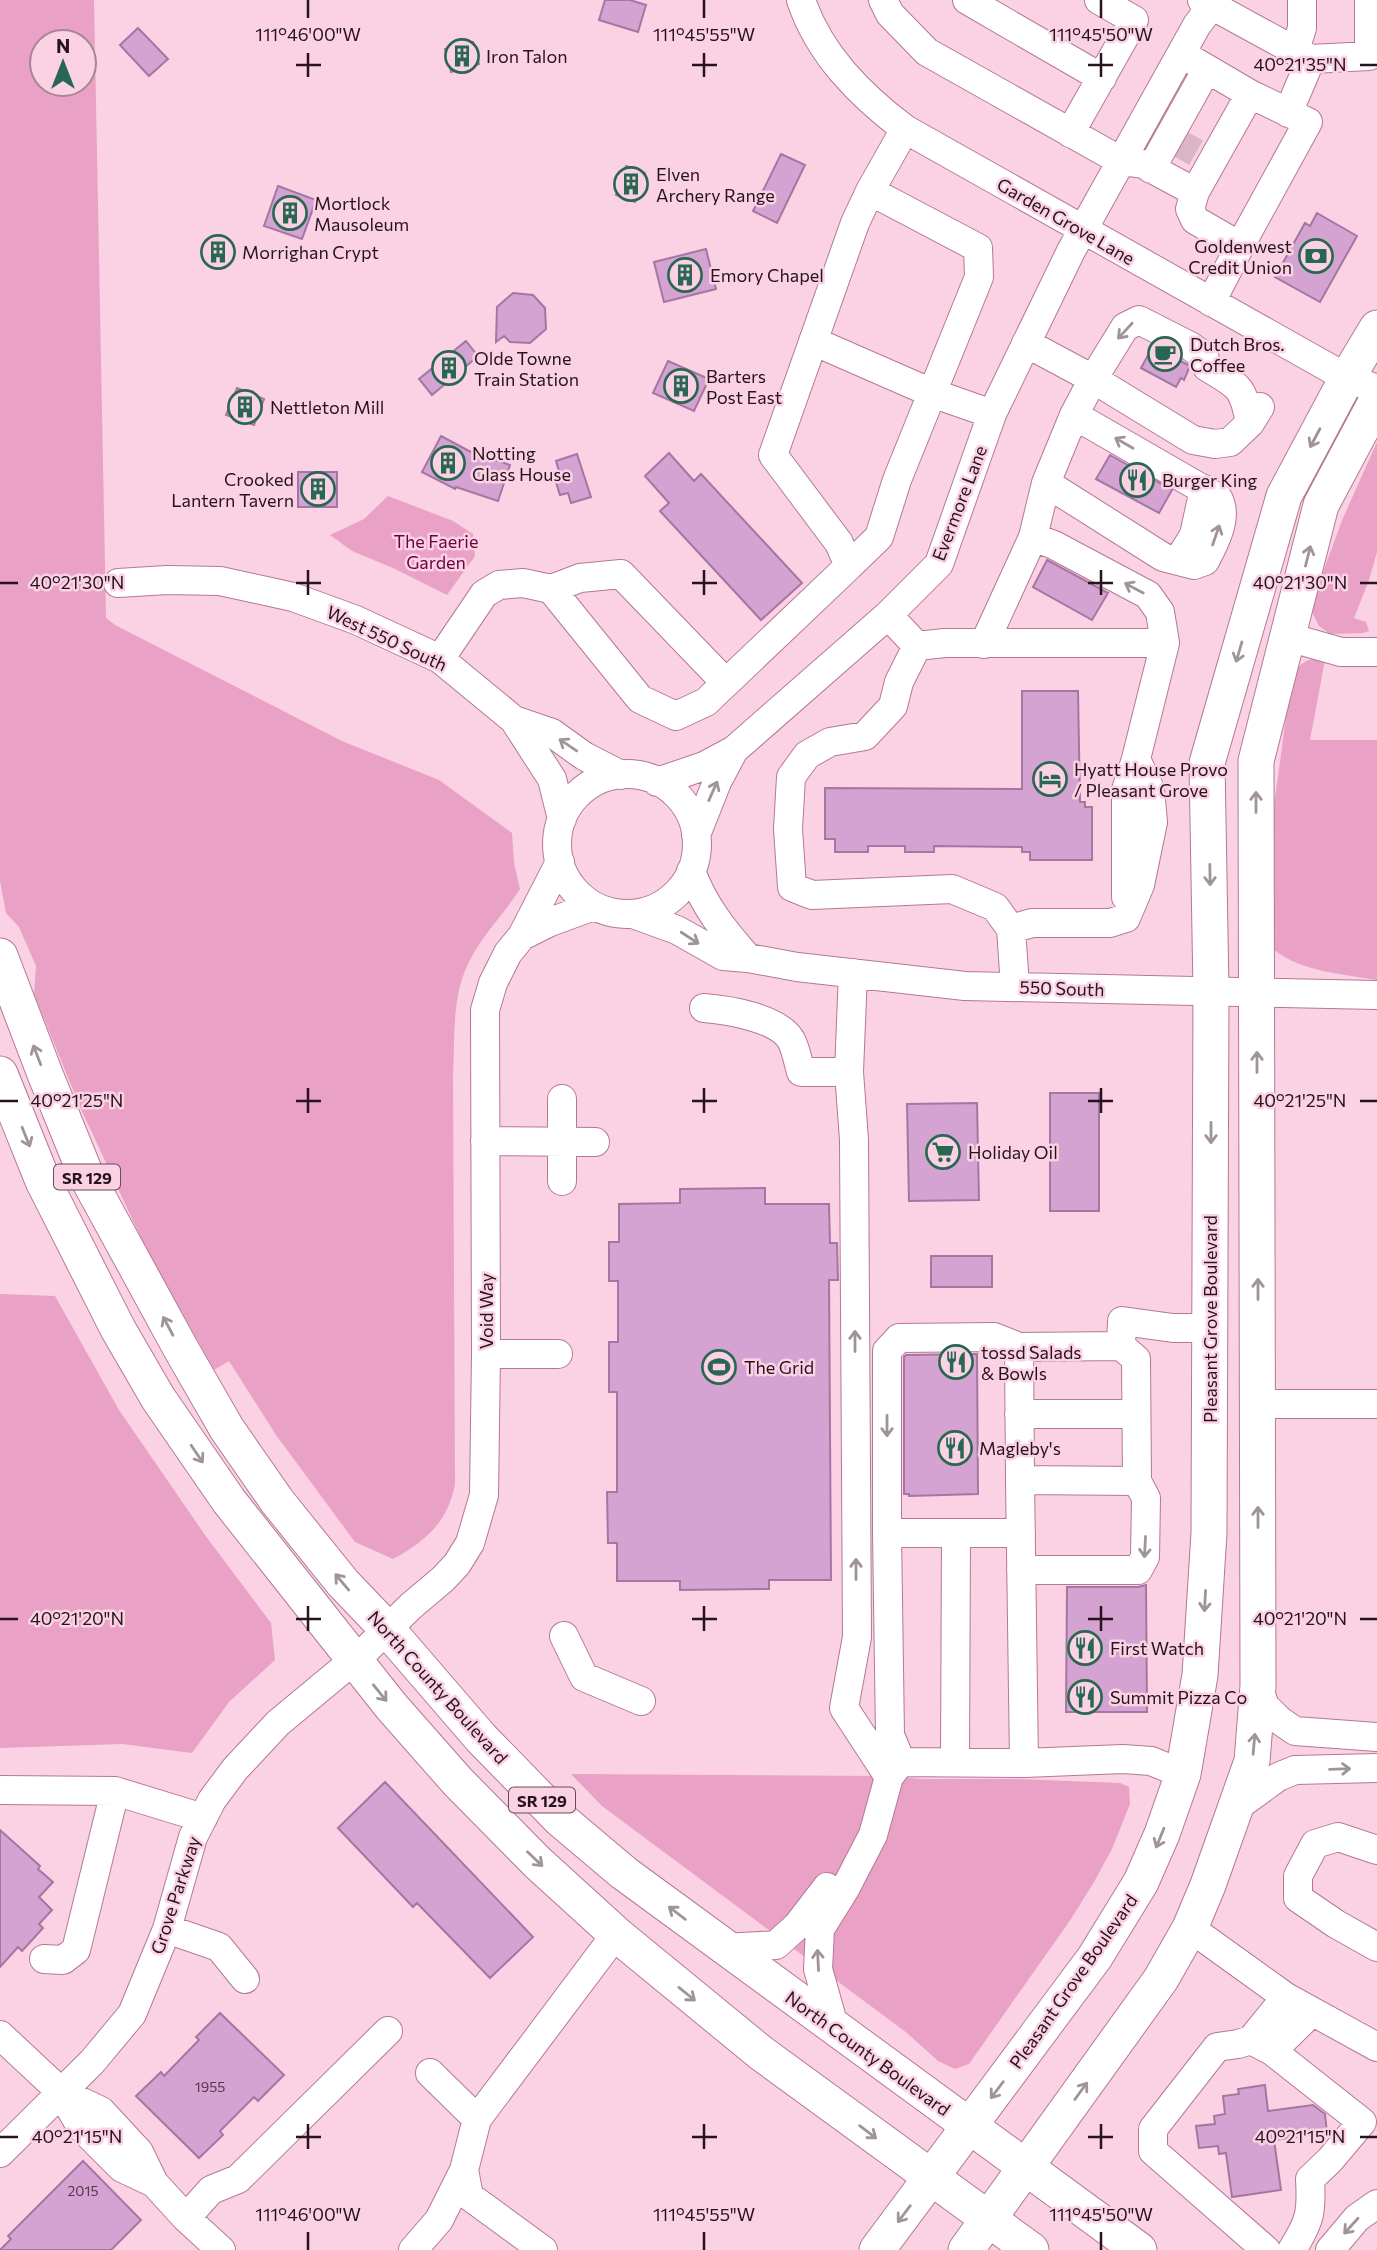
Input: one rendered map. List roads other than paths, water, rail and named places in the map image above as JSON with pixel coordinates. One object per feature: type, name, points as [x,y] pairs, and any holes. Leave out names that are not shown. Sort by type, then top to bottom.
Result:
[{"type":"main road","name":"Pleasant Grove Boulevard","points":[[877,2250],[1095,1957],[1141,1882],[1162,1834],[1183,1774],[1200,1675],[1209,1533],[1211,991],[1207,763],[1284,496],[1362,384],[1377,328]]},
{"type":"main road","points":[[966,2250],[1161,1979],[1190,1928],[1208,1885],[1252,1761],[1258,1686],[1256,761],[1321,505],[1377,400]]},
{"type":"main road","name":"North County Boulevard","points":[[0,956],[86,1175],[181,1349],[227,1429],[277,1501],[343,1583],[368,1646],[458,1782],[538,1863],[616,1934],[761,2053],[1031,2250]]},
{"type":"main road","name":"North County Boulevard","points":[[0,1074],[43,1181],[118,1329],[158,1398],[229,1501],[368,1646],[481,1738],[560,1819],[624,1873],[1139,2250]]},
{"type":"street","name":"Garden Grove Lane","points":[[801,0],[817,35],[839,67],[876,107],[905,129],[1082,231],[1362,384]]},
{"type":"street","points":[[883,0],[890,14],[927,52],[1121,161],[1165,168],[1195,192]]},
{"type":"street","points":[[967,0],[1102,78]]},
{"type":"street","points":[[1070,133],[1134,20],[1099,0]]},
{"type":"street","points":[[1288,113],[1303,55],[1302,0]]},
{"type":"street","points":[[1210,2],[1303,55],[1369,56],[1369,0]]},
{"type":"street","name":"Evermore Lane","points":[[734,750],[888,615],[939,564],[992,414],[1026,343],[1082,231],[1210,2]]},
{"type":"street","points":[[1180,54],[1250,94],[1308,122],[1211,302]]},
{"type":"street","points":[[1191,133],[1214,73]]},
{"type":"street","points":[[1165,168],[1214,73]]},
{"type":"street","points":[[1240,246],[1195,220],[1190,209],[1195,192],[1250,94]]},
{"type":"street","points":[[849,566],[839,543],[773,455],[855,223],[905,129]]},
{"type":"street","points":[[551,589],[640,699],[676,716],[706,702],[879,537],[897,480],[979,277],[978,248],[870,191]]},
{"type":"street","points":[[984,644],[1032,537],[1046,483],[1074,415],[1093,379],[1125,327],[1139,320],[1204,356],[1217,353],[1255,377],[1262,388],[1263,402],[1250,423],[1230,442],[1214,444],[1193,440],[1093,379],[1026,343]]},
{"type":"street","points":[[813,341],[932,393],[992,414]]},
{"type":"street","points":[[1046,483],[1171,559],[1194,565],[1205,561],[1213,547],[1222,518],[1218,498],[1074,415]]},
{"type":"street","points":[[1011,929],[1032,923],[1110,923],[1126,918],[1140,885],[1153,821],[1150,789],[1136,759],[1165,643],[1160,612],[1148,595],[1054,545],[1032,537]]},
{"type":"street","points":[[440,659],[484,594],[499,585],[523,583],[551,589],[580,578],[621,573],[726,683]]},
{"type":"street","name":"West 550 South","points":[[118,583],[220,581],[293,597],[356,621],[440,659],[514,720]]},
{"type":"street","points":[[888,615],[917,646]]},
{"type":"street","points":[[1287,637],[1341,652],[1377,652]]},
{"type":"street","points":[[917,646],[945,643],[1165,643]]},
{"type":"street","points":[[917,646],[899,682],[893,706],[865,736],[830,742],[807,755],[791,777],[788,829],[792,887],[812,895],[952,889],[995,906],[1011,929],[1015,986]]},
{"type":"street","points":[[514,720],[552,733],[584,756],[621,775]]},
{"type":"street","points":[[514,720],[552,779],[562,819]]},
{"type":"street","points":[[657,782],[704,766],[734,750]]},
{"type":"street","points":[[696,835],[717,782],[734,750]]},
{"type":"street","points":[[621,775],[645,777],[657,782],[667,786],[684,803],[693,822],[697,843],[694,864],[685,883],[670,899],[653,909],[633,914],[613,913],[594,906],[578,894],[564,876],[557,855],[562,819],[578,794],[598,780],[621,775]]},
{"type":"street","name":"Void Way","points":[[368,1646],[457,1564],[470,1543],[484,1495],[485,1010],[493,983],[508,953],[522,936],[560,862]]},
{"type":"street","points":[[691,871],[711,914],[748,958]]},
{"type":"street","points":[[522,936],[550,922],[594,906]]},
{"type":"street","name":"550 South","points":[[633,914],[677,930],[723,957],[965,986],[1377,995]]},
{"type":"street","points":[[853,973],[849,1072],[854,1140],[857,1637],[844,1708],[895,1769]]},
{"type":"street","points":[[704,1008],[728,1010],[780,1027],[792,1041],[802,1072],[849,1072]]},
{"type":"street","points":[[562,1099],[562,1181]]},
{"type":"street","points":[[485,1141],[595,1142]]},
{"type":"street","points":[[1121,1346],[1122,1321],[1173,1328],[1210,1328]]},
{"type":"street","points":[[834,2026],[818,1969],[820,1929],[867,1849],[880,1817],[881,1801],[895,1769],[890,1735],[887,1351],[899,1338],[994,1337],[1019,1347],[1121,1346],[1136,1359],[1137,1481],[1146,1498],[1145,1557],[1138,1570],[1021,1570]]},
{"type":"street","points":[[1019,1347],[1024,1763]]},
{"type":"street","points":[[486,1354],[558,1354]]},
{"type":"street","points":[[1258,1404],[1377,1404]]},
{"type":"street","points":[[1019,1414],[1136,1414]]},
{"type":"street","points":[[1020,1480],[1137,1481]]},
{"type":"street","points":[[887,1533],[1021,1533]]},
{"type":"street","points":[[955,1762],[956,1533]]},
{"type":"street","points":[[564,1636],[584,1677],[641,1701]]},
{"type":"street","name":"Grove Parkway","points":[[0,2153],[93,2062],[132,2014],[167,1929],[193,1837],[212,1800],[235,1769],[278,1723],[368,1646]]},
{"type":"street","points":[[1258,1686],[1265,1706],[1295,1731],[1377,1737]]},
{"type":"street","points":[[895,1769],[955,1762],[1024,1763],[1123,1759],[1151,1761],[1183,1774]]},
{"type":"street","points":[[1234,1809],[1278,1777],[1295,1770],[1377,1768]]},
{"type":"street","points":[[0,1790],[115,1791],[203,1818]]},
{"type":"street","points":[[44,1959],[63,1960],[76,1950],[115,1791]]},
{"type":"street","points":[[1376,1849],[1338,1837],[1315,1844],[1298,1876],[1298,1899],[1377,1947]]},
{"type":"street","points":[[723,1948],[776,1945],[797,1926],[845,1866],[867,1849]]},
{"type":"street","points":[[1190,1928],[1286,1997],[1377,2047]]},
{"type":"street","points":[[167,1929],[219,1947],[245,1979]]},
{"type":"street","points":[[413,2250],[439,2220],[464,2170],[477,2119],[616,1934]]},
{"type":"street","points":[[1261,2045],[1286,1997]]},
{"type":"street","points":[[1261,2045],[1312,2012]]},
{"type":"street","points":[[186,2218],[211,2190],[238,2179],[388,2031]]},
{"type":"street","points":[[0,2035],[61,2092],[101,2111],[139,2152],[154,2183],[186,2218],[221,2250]]},
{"type":"street","points":[[1266,2250],[1153,2151],[1153,2129],[1217,2047],[1261,2045],[1362,2122],[1310,2179],[1308,2224],[1292,2250]]},
{"type":"street","points":[[430,2073],[477,2119]]},
{"type":"street","points":[[464,2170],[469,2196],[543,2250]]},
{"type":"street","points":[[1330,2250],[1357,2218],[1376,2205]]},
{"type":"tunnel","points":[[1177,158],[1191,133]]},
{"type":"place","name":"Iron Talon","points":[[462,56]]},
{"type":"place","name":"Elven Archery Range","points":[[631,184]]},
{"type":"place","name":"Mortlock Mausoleum","points":[[290,213]]},
{"type":"place","name":"Morrighan Crypt","points":[[218,252]]},
{"type":"place","name":"Goldenwest Credit Union","points":[[1316,256]]},
{"type":"place","name":"Emory Chapel","points":[[685,275]]},
{"type":"place","name":"Dutch Bros. Coffee","points":[[1165,354]]},
{"type":"place","name":"Olde Towne Train Station","points":[[449,368]]},
{"type":"place","name":"Barters Post East","points":[[681,386]]},
{"type":"place","name":"Nettleton Mill","points":[[245,407]]},
{"type":"place","name":"Notting Glass House","points":[[448,463]]},
{"type":"place","name":"Burger King","points":[[1137,480]]},
{"type":"place","name":"Crooked Lantern Tavern","points":[[318,489]]},
{"type":"place","name":"Hyatt House Provo / Pleasant Grove","points":[[1050,779]]},
{"type":"place","name":"Holiday Oil","points":[[943,1152]]},
{"type":"place","name":"tossd Salads & Bowls","points":[[956,1362]]},
{"type":"place","name":"The Grid","points":[[719,1367]]},
{"type":"place","name":"Magleby's","points":[[955,1448]]},
{"type":"place","name":"First Watch","points":[[1085,1648]]},
{"type":"place","name":"Summit Pizza Co","points":[[1085,1697]]},
{"type":"park label","name":"The Faerie Garden","points":[[436,551]]}]
